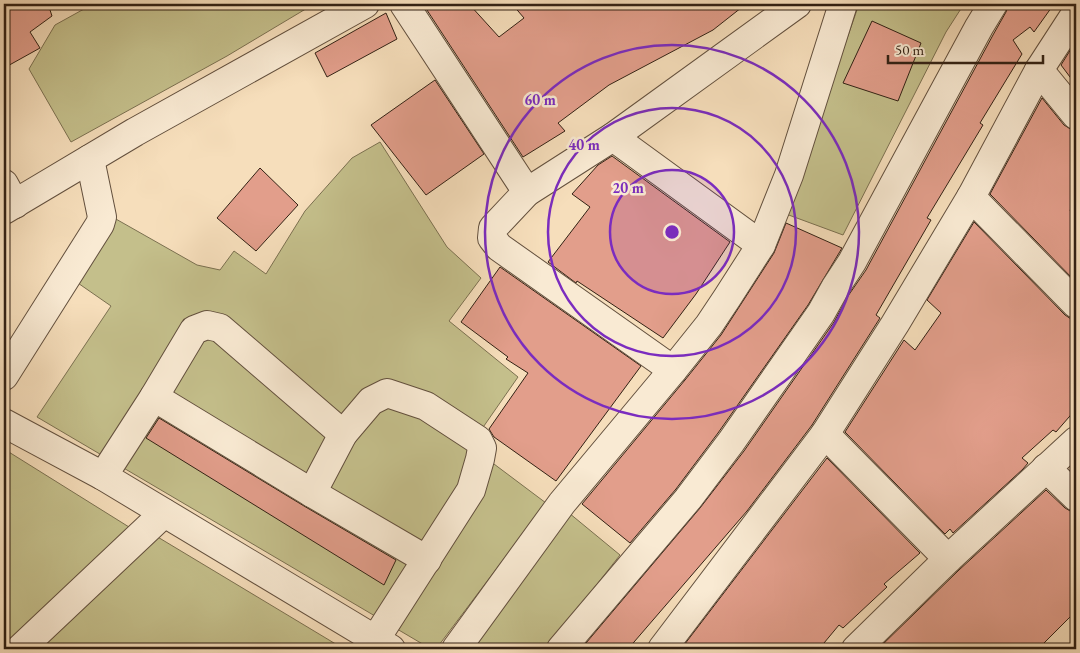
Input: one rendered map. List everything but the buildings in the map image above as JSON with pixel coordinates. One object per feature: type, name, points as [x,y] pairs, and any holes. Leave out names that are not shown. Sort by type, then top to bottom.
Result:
[{"type":"street","points":[[7,199],[90,159],[365,4]]},
{"type":"street","points":[[404,4],[527,192]]},
{"type":"street","points":[[673,370],[499,247],[492,238],[493,228],[527,192],[613,137],[797,4]]},
{"type":"street","points":[[456,649],[562,503],[709,325],[761,245],[789,175],[843,4]]},
{"type":"street","points":[[560,649],[688,499],[731,442],[821,313],[852,262],[992,4]]},
{"type":"street","points":[[662,649],[825,434],[895,324],[971,197],[1039,70],[1076,13]]},
{"type":"street","points":[[1039,70],[1076,115]]},
{"type":"street","points":[[613,137],[761,245]]},
{"type":"street","points":[[4,376],[100,224],[102,217],[90,159]]},
{"type":"street","points":[[971,197],[1076,304]]},
{"type":"street","points":[[103,476],[194,330],[207,325],[220,328],[343,434]]},
{"type":"street","points":[[4,423],[103,476],[383,644],[427,560],[471,490],[482,448],[478,440],[426,406],[387,393],[370,401],[343,434],[312,493]]},
{"type":"street","points":[[154,397],[427,560]]},
{"type":"street","points":[[825,434],[948,559]]},
{"type":"street","points":[[856,649],[948,559],[1076,441]]},
{"type":"street","points":[[1046,468],[1076,497]]},
{"type":"street","points":[[20,649],[164,513]]},
{"type":"shaded area","points":[[93,4],[314,4],[227,56],[71,142],[29,69],[55,25]]},
{"type":"shaded area","points":[[859,4],[964,4],[946,32],[843,235],[786,214]]},
{"type":"shaded area","points":[[380,142],[447,247],[481,278],[449,321],[518,377],[470,446],[546,503],[436,649],[431,649],[37,417],[111,306],[62,272],[100,210],[197,265],[220,270],[234,251],[266,274],[305,211],[352,158]]},
{"type":"shaded area","points":[[4,449],[129,527],[4,648]]},
{"type":"shaded area","points":[[569,513],[620,555],[546,649],[467,649]]},
{"type":"shaded area","points":[[156,536],[344,649],[34,649]]}]
